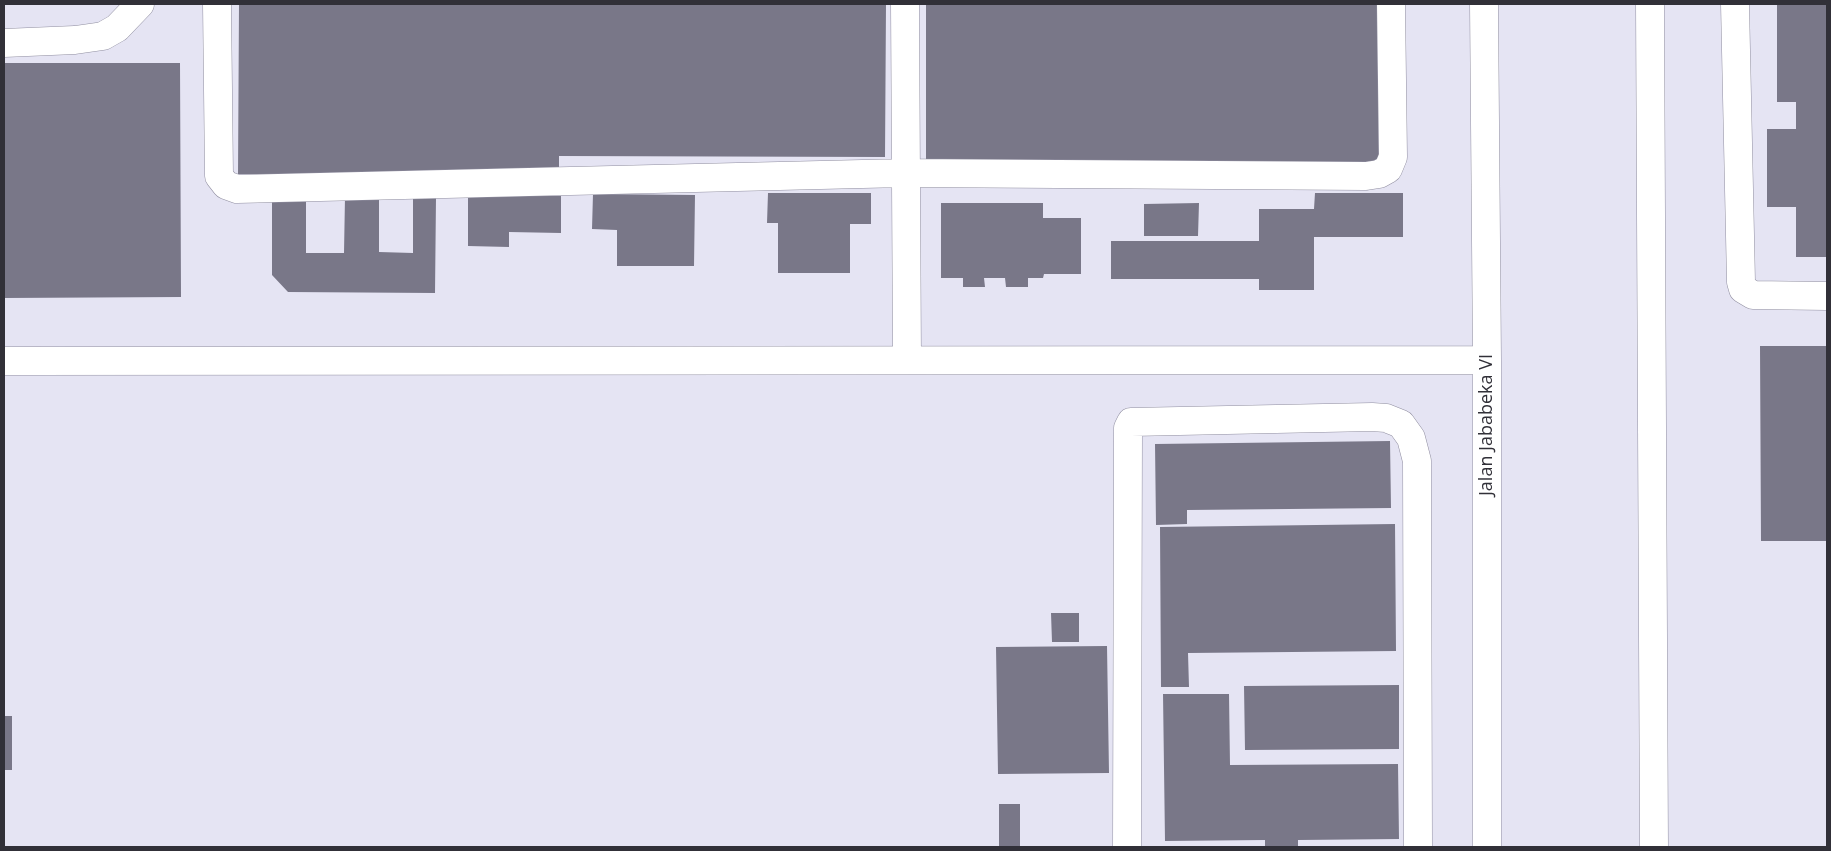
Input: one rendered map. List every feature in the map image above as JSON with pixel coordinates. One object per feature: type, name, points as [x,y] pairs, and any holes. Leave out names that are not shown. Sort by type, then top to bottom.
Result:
[{"type":"street","points":[[4,43],[75,40],[103,36],[123,23],[140,4]]},
{"type":"street","points":[[216,4],[219,176],[226,185],[237,189],[904,173],[1366,176],[1379,174],[1388,169],[1393,157],[1391,4]]},
{"type":"street","points":[[905,4],[904,173],[907,360]]},
{"type":"street","name":"Jalan Jababeka VI","points":[[1484,4],[1487,360],[1487,847]]},
{"type":"street","points":[[1650,4],[1654,847]]},
{"type":"street","points":[[1735,4],[1741,282],[1743,289],[1753,295],[1827,296]]},
{"type":"street","points":[[4,361],[1487,360]]},
{"type":"street","points":[[1127,847],[1128,438],[1131,422],[1372,417],[1386,418],[1401,424],[1411,438],[1417,460],[1418,847]]},
{"type":"shaded area","points":[[4,4],[1827,4],[1827,847],[4,847]]},
{"type":"building","points":[[239,4],[886,4],[885,157],[559,156],[559,176],[238,174]]},
{"type":"building","points":[[926,4],[1378,4],[1379,165],[926,166]]},
{"type":"building","points":[[1777,4],[1827,4],[1827,257],[1796,257],[1796,207],[1767,207],[1767,129],[1796,129],[1796,102],[1777,102]]},
{"type":"building","points":[[4,63],[180,63],[181,297],[4,298]]},
{"type":"building","points":[[768,193],[871,193],[871,224],[850,224],[850,273],[778,273],[778,223],[767,223]]},
{"type":"building","points":[[1315,193],[1403,193],[1403,237],[1314,237],[1314,290],[1259,290],[1259,279],[1111,279],[1111,241],[1259,241],[1259,209],[1314,209]]},
{"type":"building","points":[[593,194],[695,195],[694,266],[617,266],[617,230],[592,229]]},
{"type":"building","points":[[468,195],[561,196],[561,233],[509,232],[509,247],[468,246]]},
{"type":"building","points":[[272,196],[306,196],[306,253],[344,253],[345,197],[379,197],[379,252],[413,253],[413,197],[436,197],[435,293],[288,292],[272,275]]},
{"type":"building","points":[[941,203],[1043,203],[1043,218],[1081,218],[1081,274],[1044,274],[1043,278],[1028,278],[1028,287],[1006,287],[1005,278],[984,278],[985,287],[963,287],[963,278],[941,278]]},
{"type":"building","points":[[1199,203],[1198,236],[1144,236],[1144,204]]},
{"type":"building","points":[[1760,346],[1827,346],[1827,541],[1761,541]]},
{"type":"building","points":[[1390,441],[1391,508],[1187,510],[1187,524],[1156,525],[1155,444]]},
{"type":"building","points":[[1395,524],[1396,651],[1188,653],[1189,687],[1161,687],[1160,527]]},
{"type":"building","points":[[1051,613],[1079,613],[1079,642],[1052,642]]},
{"type":"building","points":[[1107,646],[1109,773],[998,774],[996,647]]},
{"type":"building","points":[[1399,685],[1399,749],[1245,750],[1244,686]]},
{"type":"building","points":[[1163,694],[1229,694],[1230,765],[1398,764],[1399,839],[1298,840],[1298,847],[1265,847],[1265,840],[1165,841]]},
{"type":"building","points":[[4,716],[12,716],[12,770],[4,770]]},
{"type":"building","points":[[999,804],[1020,804],[1020,847],[999,847]]}]
